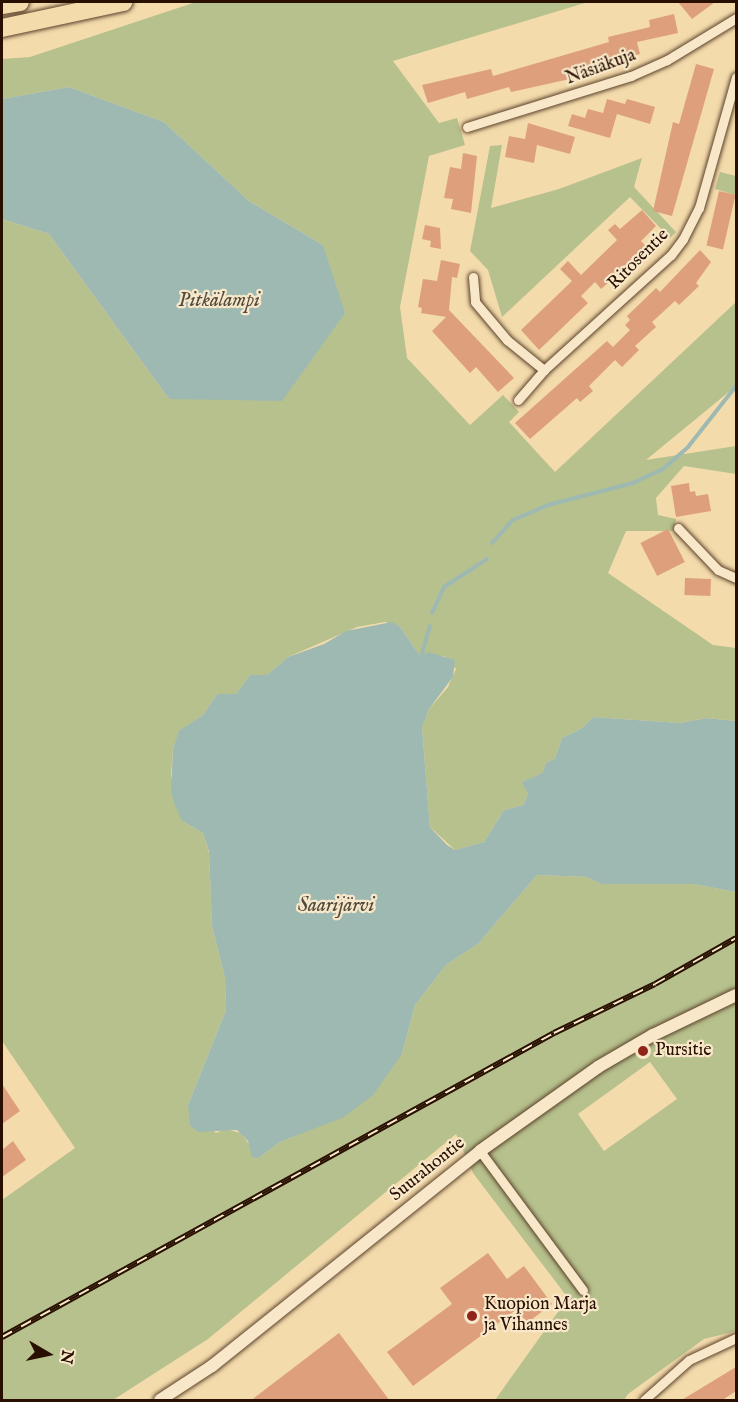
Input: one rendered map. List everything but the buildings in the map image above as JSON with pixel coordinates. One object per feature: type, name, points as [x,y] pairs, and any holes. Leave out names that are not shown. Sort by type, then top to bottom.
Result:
[{"type":"highway","points":[[2,5],[20,2]]},
{"type":"highway","points":[[2,28],[123,2]]},
{"type":"street","name":"Näsiäkuja","points":[[467,128],[630,76],[667,60],[736,18]]},
{"type":"street","name":"Ritosentie","points":[[518,400],[544,370],[663,262],[683,239],[699,208],[736,77]]},
{"type":"street","points":[[473,277],[475,302],[507,340],[544,370]]},
{"type":"street","points":[[678,528],[718,570],[736,578]]},
{"type":"street","name":"Suurahontie","points":[[160,1401],[212,1366],[480,1151],[598,1067],[653,1035],[736,995]]},
{"type":"street","points":[[480,1151],[584,1290]]},
{"type":"street","points":[[644,1401],[689,1360],[736,1338]]},
{"type":"green space","points":[[196,2],[588,2],[393,61],[439,123],[457,118],[465,145],[429,156],[400,307],[407,358],[470,425],[503,395],[519,412],[509,422],[555,472],[736,302],[736,386],[646,460],[736,446],[736,474],[684,466],[656,498],[658,515],[676,519],[674,531],[626,531],[608,573],[713,645],[736,648],[736,721],[706,718],[680,723],[593,717],[582,728],[562,738],[555,758],[546,763],[542,773],[523,782],[528,794],[523,805],[504,810],[484,842],[455,850],[430,827],[422,727],[429,709],[448,687],[456,669],[444,656],[421,657],[400,627],[385,622],[357,627],[288,657],[267,675],[250,675],[236,694],[217,694],[203,715],[180,731],[173,749],[171,776],[182,821],[203,833],[209,853],[212,926],[225,978],[226,1010],[188,1105],[216,1133],[225,1129],[241,1133],[259,1158],[280,1142],[293,1137],[402,1054],[415,1005],[446,965],[478,944],[537,875],[587,877],[601,884],[693,884],[736,892],[736,1331],[704,1339],[628,1394],[624,1400],[495,1400],[568,1298],[473,1173],[456,1134],[208,1339],[113,1400],[2,1400],[2,1200],[75,1148],[2,1041],[2,219],[49,234],[169,399],[323,245],[249,201],[164,122],[69,87],[2,99],[2,59],[30,57]],"holes":[[[650,1062],[677,1099],[604,1151],[578,1114]]]},
{"type":"green space","points":[[502,145],[491,208],[559,189],[642,158],[634,187],[676,232],[670,238],[630,197],[502,317],[488,270],[470,251],[490,146]]},
{"type":"green space","points":[[720,172],[736,176],[736,195],[715,189]]},
{"type":"water","name":"Pitkälampi","points":[[69,87],[164,122],[249,201],[323,245],[345,313],[282,401],[169,399],[49,234],[2,219],[2,99]]},
{"type":"water","name":"Saarijärvi","points":[[392,622],[400,627],[421,657],[428,652],[455,660],[453,677],[429,709],[422,727],[430,827],[447,845],[455,850],[484,842],[504,810],[523,805],[528,794],[522,782],[542,773],[546,763],[555,758],[562,738],[582,728],[593,717],[680,723],[706,718],[736,721],[736,892],[693,884],[601,884],[587,877],[537,875],[478,944],[446,965],[415,1005],[402,1054],[373,1095],[344,1117],[280,1142],[259,1158],[252,1157],[248,1141],[237,1130],[198,1132],[190,1125],[188,1105],[226,1010],[225,978],[212,926],[209,852],[203,833],[182,821],[174,803],[171,790],[173,749],[179,731],[203,715],[217,694],[236,694],[250,675],[267,675],[288,657],[324,644],[346,631]]},
{"type":"waterway","points":[[492,543],[513,520],[548,505],[633,483],[663,469],[688,447],[736,386]]},
{"type":"waterway","points":[[432,613],[444,587],[487,559]]},
{"type":"waterway","points":[[421,657],[430,626]]},
{"type":"railway","points":[[2,1337],[554,1033],[655,984],[736,938]]},
{"type":"place","name":"Pursitie","points":[[643,1051]]},
{"type":"place","name":"Kuopion Marja ja Vihannes","points":[[472,1316]]}]
